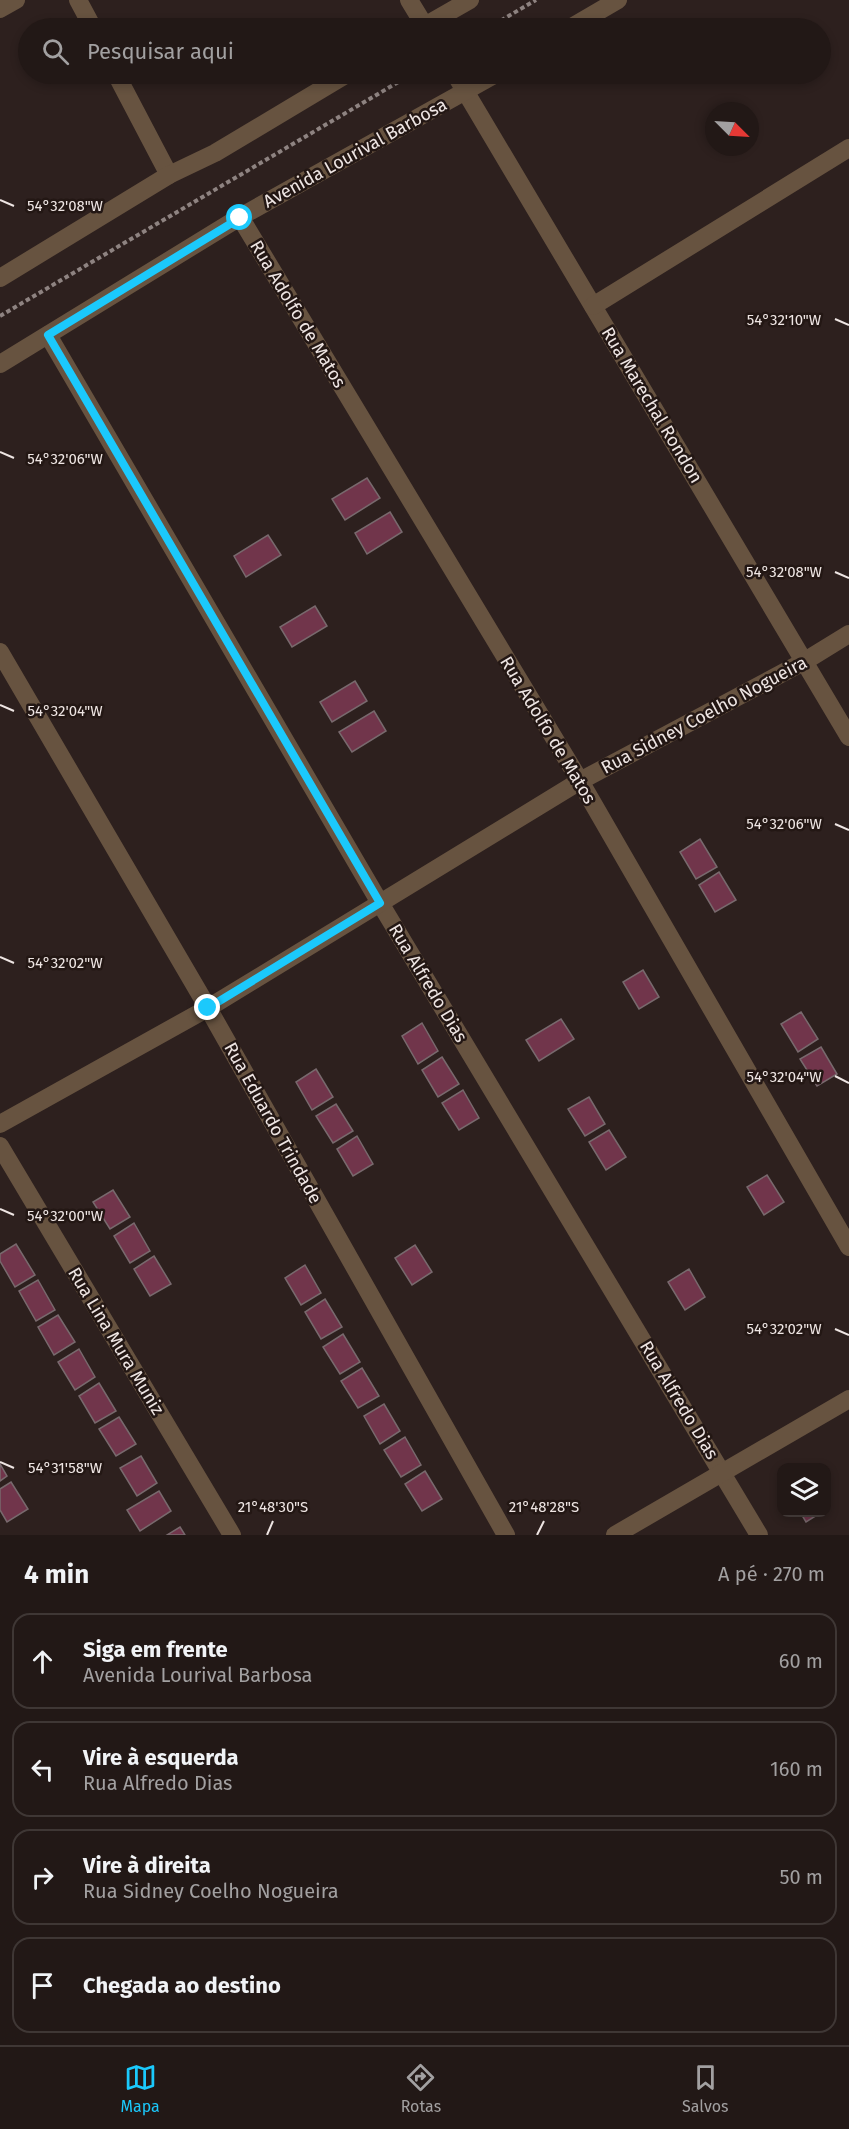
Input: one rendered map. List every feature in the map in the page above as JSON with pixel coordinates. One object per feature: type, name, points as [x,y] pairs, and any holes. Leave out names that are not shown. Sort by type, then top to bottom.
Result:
[{"type":"street","points":[[0,9],[16,0]]},
{"type":"street","points":[[78,0],[88,18]]},
{"type":"street","points":[[409,0],[419,18]]},
{"type":"street","points":[[440,18],[470,0]]},
{"type":"street","points":[[587,18],[618,0]]},
{"type":"street","points":[[121,84],[169,175]]},
{"type":"street","points":[[0,278],[169,175],[215,153],[330,84]]},
{"type":"street","name":"Rua Marechal Rondon","points":[[461,84],[849,737]]},
{"type":"street","name":"Avenida Lourival Barbosa","points":[[0,364],[240,218],[478,84]]},
{"type":"street","points":[[593,306],[849,148]]},
{"type":"street","name":"Rua Adolfo de Matos","points":[[240,218],[580,781],[849,1247]]},
{"type":"street","name":"Rua Alfredo Dias","points":[[48,335],[380,903],[759,1535]]},
{"type":"street","name":"Rua Sidney Coelho Nogueira","points":[[0,1124],[208,1008],[580,781],[805,661],[849,634]]},
{"type":"street","name":"Rua Eduardo Trindade","points":[[0,652],[208,1008],[506,1535]]},
{"type":"street","name":"Rua Lina Mura Muniz","points":[[0,1146],[232,1535]]},
{"type":"street","points":[[615,1535],[849,1399]]},
{"type":"path","points":[[505,18],[536,0]]},
{"type":"path","points":[[0,316],[395,84]]},
{"type":"building","points":[[367,478],[380,498],[345,520],[332,499]]},
{"type":"building","points":[[390,512],[402,532],[367,554],[355,533]]},
{"type":"building","points":[[268,535],[281,555],[246,577],[234,556]]},
{"type":"building","points":[[315,606],[327,626],[292,647],[280,627]]},
{"type":"building","points":[[355,681],[367,701],[332,722],[320,702]]},
{"type":"building","points":[[374,711],[386,731],[352,752],[339,732]]},
{"type":"building","points":[[700,839],[717,867],[696,879],[680,852]]},
{"type":"building","points":[[719,872],[736,900],[715,912],[699,885]]},
{"type":"building","points":[[643,970],[659,997],[639,1009],[623,982]]},
{"type":"building","points":[[801,1012],[818,1039],[798,1052],[781,1024]]},
{"type":"building","points":[[561,1019],[574,1039],[539,1061],[526,1040]]},
{"type":"building","points":[[422,1023],[438,1051],[418,1064],[402,1036]]},
{"type":"building","points":[[821,1047],[837,1074],[817,1086],[800,1059]]},
{"type":"building","points":[[442,1057],[459,1084],[438,1097],[422,1070]]},
{"type":"building","points":[[316,1069],[333,1097],[312,1110],[296,1082]]},
{"type":"building","points":[[463,1090],[479,1118],[459,1130],[442,1103]]},
{"type":"building","points":[[589,1097],[605,1124],[585,1136],[568,1109]]},
{"type":"building","points":[[336,1104],[353,1131],[333,1143],[316,1116]]},
{"type":"building","points":[[609,1130],[626,1157],[606,1170],[589,1142]]},
{"type":"building","points":[[357,1136],[373,1164],[353,1176],[337,1149]]},
{"type":"building","points":[[767,1175],[784,1202],[764,1215],[747,1187]]},
{"type":"building","points":[[113,1190],[130,1217],[110,1229],[93,1202]]},
{"type":"building","points":[[134,1223],[150,1251],[130,1263],[114,1236]]},
{"type":"building","points":[[16,1244],[35,1275],[15,1287],[0,1261],[0,1254]]},
{"type":"building","points":[[415,1245],[432,1272],[412,1285],[395,1258]]},
{"type":"building","points":[[154,1256],[171,1284],[150,1296],[134,1269]]},
{"type":"building","points":[[305,1265],[321,1293],[301,1305],[285,1278]]},
{"type":"building","points":[[689,1269],[705,1297],[685,1310],[668,1282]]},
{"type":"building","points":[[38,1280],[55,1310],[36,1321],[19,1291]]},
{"type":"building","points":[[325,1299],[342,1327],[321,1339],[305,1312]]},
{"type":"building","points":[[58,1315],[75,1342],[54,1355],[38,1327]]},
{"type":"building","points":[[343,1334],[360,1362],[340,1374],[323,1347]]},
{"type":"building","points":[[79,1349],[95,1377],[75,1390],[58,1362]]},
{"type":"building","points":[[362,1368],[379,1396],[358,1408],[341,1381]]},
{"type":"building","points":[[99,1383],[116,1411],[95,1423],[79,1396]]},
{"type":"building","points":[[384,1404],[400,1431],[380,1444],[364,1416]]},
{"type":"building","points":[[119,1417],[136,1444],[116,1456],[99,1429]]},
{"type":"building","points":[[405,1437],[421,1465],[401,1477],[384,1450]]},
{"type":"building","points":[[141,1456],[157,1483],[137,1496],[120,1468]]},
{"type":"building","points":[[0,1464],[7,1476],[0,1481]]},
{"type":"building","points":[[425,1471],[442,1499],[422,1511],[405,1484]]},
{"type":"building","points":[[11,1482],[28,1509],[7,1522],[0,1510],[0,1489]]},
{"type":"building","points":[[159,1491],[171,1511],[140,1531],[127,1510]]},
{"type":"building","points":[[803,1517],[814,1517],[806,1522]]},
{"type":"building","points":[[180,1527],[185,1535],[167,1535]]},
{"type":"route","points":[[208,1008],[380,903],[48,335],[240,218]]}]
